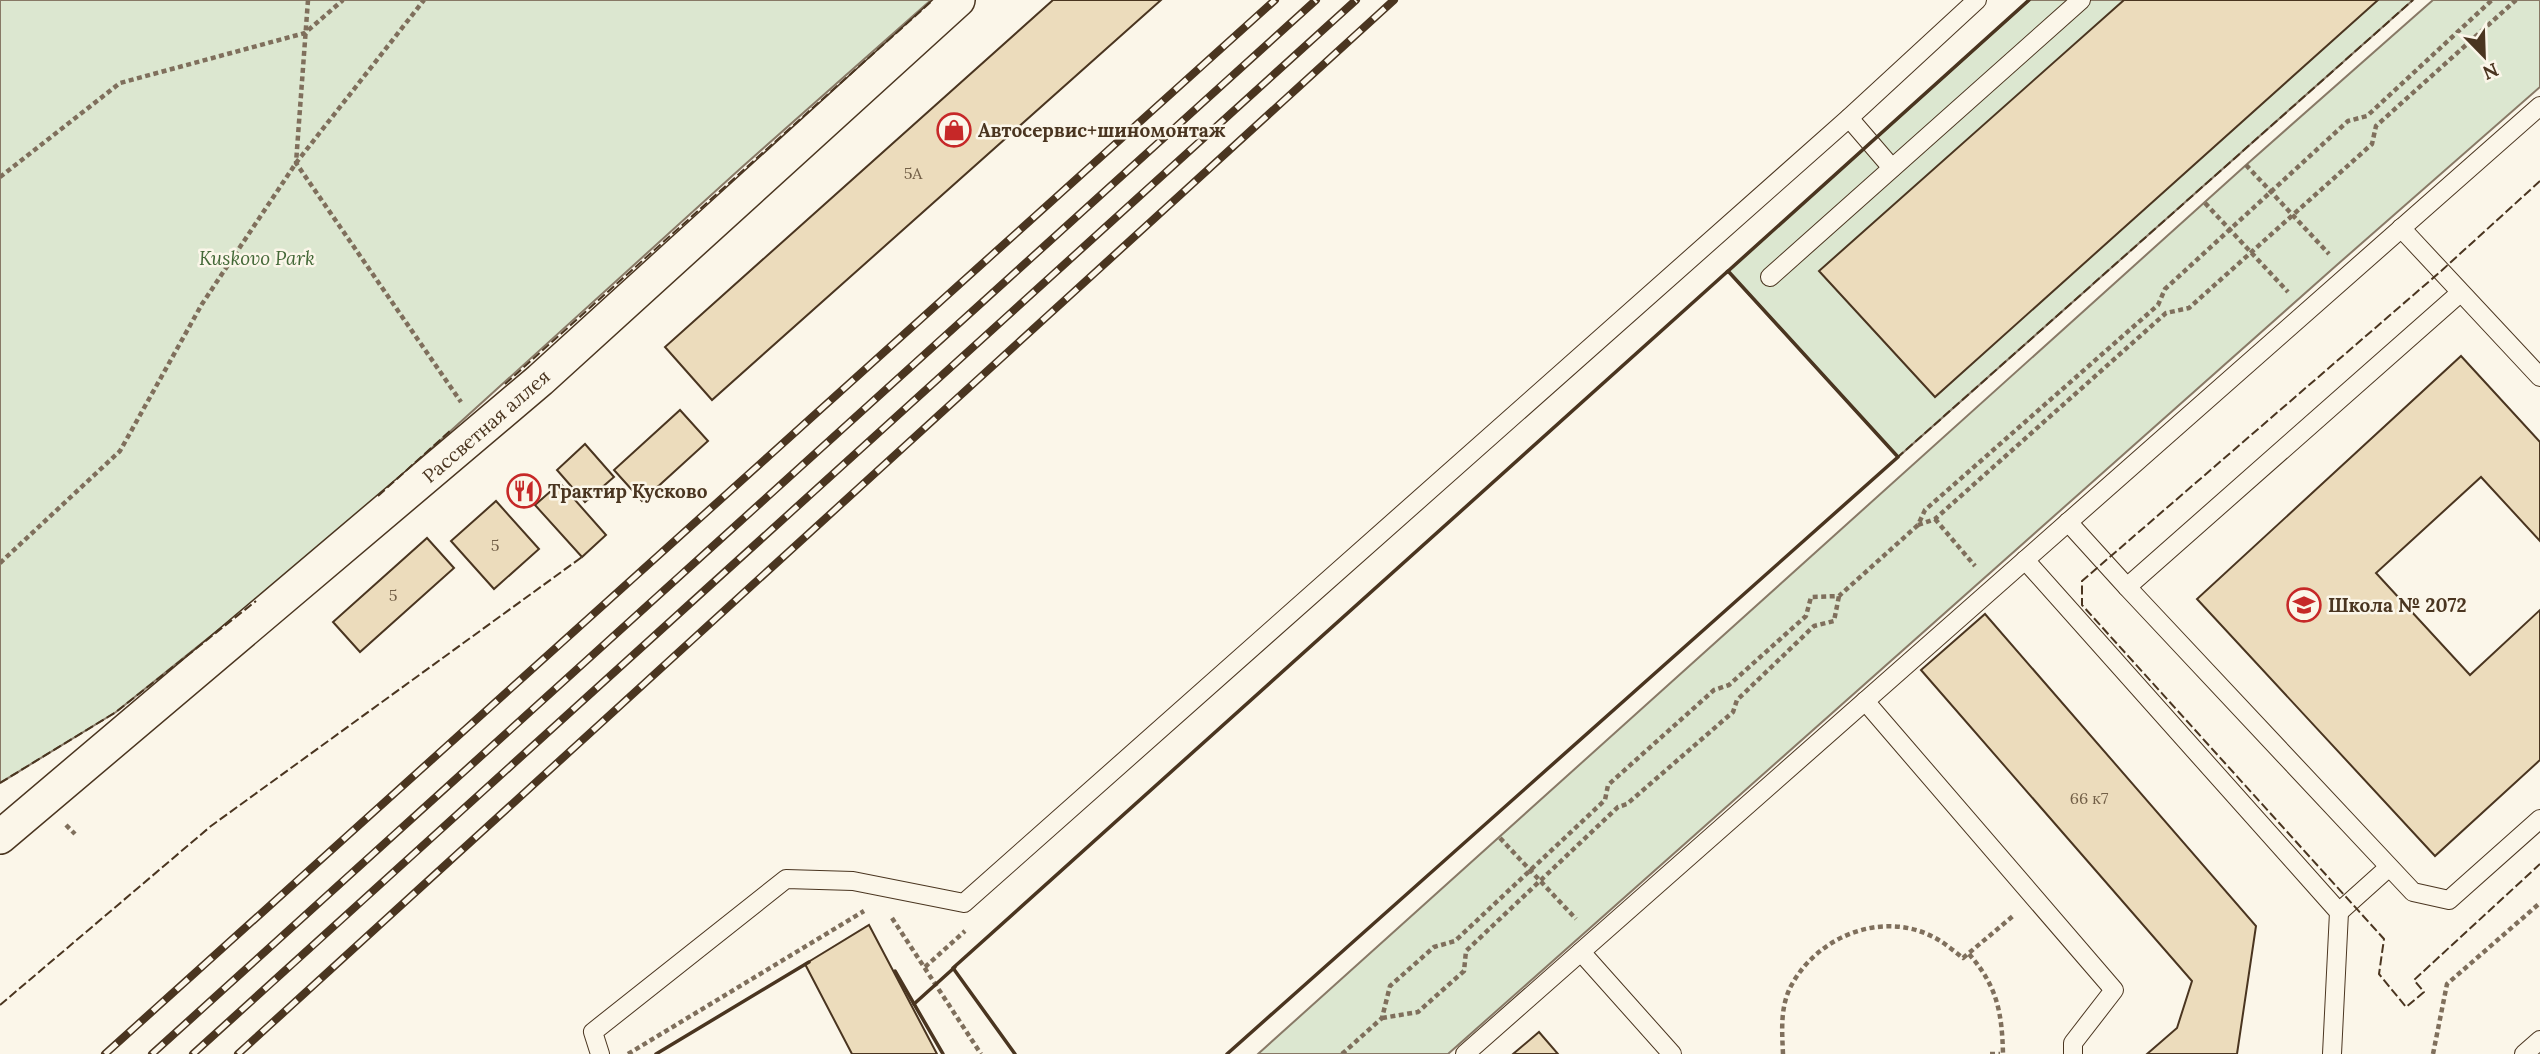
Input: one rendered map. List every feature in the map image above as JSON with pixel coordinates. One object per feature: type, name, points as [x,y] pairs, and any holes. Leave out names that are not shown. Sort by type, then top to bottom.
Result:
[{"type":"street","name":"Рассветная аллея","points":[[0,837],[540,380],[958,0]]},
{"type":"lane","points":[[600,1054],[593,1032],[786,879],[853,881],[964,903],[1849,118],[1977,0]]},
{"type":"lane","points":[[1770,277],[2081,0]]},
{"type":"lane","points":[[1465,1054],[2540,106]]},
{"type":"lane","points":[[1849,118],[1892,167]]},
{"type":"lane","points":[[2401,228],[2540,377]]},
{"type":"lane","points":[[2127,587],[2460,293]]},
{"type":"lane","points":[[2068,522],[2413,892],[2449,900],[2540,819]]},
{"type":"lane","points":[[2025,560],[2339,912],[2332,1054]]},
{"type":"lane","points":[[1865,701],[2114,990],[2073,1043],[2073,1054]]},
{"type":"lane","points":[[2339,912],[2388,867]]},
{"type":"lane","points":[[1581,952],[1672,1054]]},
{"type":"lane","points":[[2525,1054],[2540,1040]]},
{"type":"path","points":[[308,0],[296,163],[482,428]]},
{"type":"path","points":[[0,177],[120,83],[305,33],[343,0]]},
{"type":"path","points":[[0,563],[120,451],[202,304],[296,163],[424,0]]},
{"type":"path","points":[[1342,1054],[1382,1018],[1418,1012],[1464,971],[1466,951],[1618,807],[1627,804],[1733,712],[1737,700],[1814,626],[1834,621],[1839,596],[1918,525],[1926,510],[2158,305],[2165,289],[2347,121],[2367,116],[2492,0]]},
{"type":"path","points":[[1918,525],[1935,519],[2166,313],[2189,307],[2372,144],[2376,126],[2515,0]]},
{"type":"path","points":[[2246,165],[2348,275]]},
{"type":"path","points":[[2205,203],[2307,312]]},
{"type":"path","points":[[1935,519],[1994,587]]},
{"type":"path","points":[[1382,1018],[1390,986],[1434,947],[1455,941],[1605,800],[1608,785],[1714,690],[1729,685],[1806,617],[1811,597],[1839,596]]},
{"type":"path","points":[[1500,838],[1595,939]]},
{"type":"path","points":[[1783,1054],[1781,1022],[1790,987],[1811,957],[1838,938],[1870,927],[1904,927],[1936,938],[1963,958],[2035,897]]},
{"type":"path","points":[[2433,1054],[2447,985],[2540,904]]},
{"type":"path","points":[[628,1054],[870,908]]},
{"type":"path","points":[[889,912],[981,1054]]},
{"type":"path","points":[[1969,954],[1986,973],[1997,1000],[2003,1027],[2002,1054],[1990,1054]]},
{"type":"green space","name":"Kuskovo Park","points":[[0,0],[931,0],[328,542],[116,712],[0,783]]},
{"type":"green space","points":[[2030,0],[2413,0],[1898,457],[1728,271]]},
{"type":"green space","points":[[2433,0],[2540,0],[2540,87],[1448,1054],[1258,1054],[2246,165]]},
{"type":"building","points":[[1053,0],[1161,0],[712,400],[665,347]]},
{"type":"building","points":[[2124,0],[2378,0],[1935,397],[1819,271]]},
{"type":"building","name":"Школа № 2072","points":[[2461,356],[2540,442],[2540,541],[2481,477],[2376,573],[2470,675],[2540,610],[2540,760],[2435,856],[2197,599]]},
{"type":"building","points":[[680,410],[708,441],[642,501],[614,470]]},
{"type":"building","points":[[585,444],[614,477],[585,502],[557,470]]},
{"type":"building","points":[[560,483],[606,535],[582,557],[535,505]]},
{"type":"building","points":[[496,501],[539,549],[494,589],[451,541]]},
{"type":"building","points":[[427,538],[454,568],[360,652],[333,622]]},
{"type":"building","points":[[1985,614],[2256,926],[2237,1054],[2147,1054],[2177,1028],[2192,981],[1921,670]]},
{"type":"building","points":[[869,925],[937,1054],[852,1054],[805,964]]},
{"type":"building","points":[[1539,1032],[1558,1054],[1513,1054]]},
{"type":"railway","points":[[105,1054],[1275,0]]},
{"type":"railway","points":[[152,1054],[1316,0]]},
{"type":"railway","points":[[193,1054],[1356,0]]},
{"type":"railway","points":[[238,1054],[1394,0]]},
{"type":"fence","points":[[505,384],[933,0]]},
{"type":"fence","points":[[1728,271],[1898,457],[2413,0]]},
{"type":"fence","points":[[2540,181],[2440,272],[2082,581],[2082,605],[2384,939],[2379,974],[2406,1007],[2424,992],[2414,980],[2540,864]]},
{"type":"fence","points":[[378,496],[450,431]]},
{"type":"fence","points":[[0,1005],[211,826],[582,557]]},
{"type":"fence","points":[[0,783],[116,712],[256,601]]},
{"type":"wall","points":[[1727,272],[2029,0]]},
{"type":"wall","points":[[1015,1054],[953,968],[1728,271],[1898,457],[1227,1054]]},
{"type":"wall","points":[[656,1054],[809,962]]},
{"type":"wall","points":[[914,1004],[955,967]]},
{"type":"wall","points":[[895,971],[943,1054]]},
{"type":"place","name":"Автосервис+шиномонтаж","points":[[954,130]]},
{"type":"place","name":"Трактир Кусково","points":[[524,491]]},
{"type":"place","name":"Школа № 2072","points":[[2304,605]]}]
